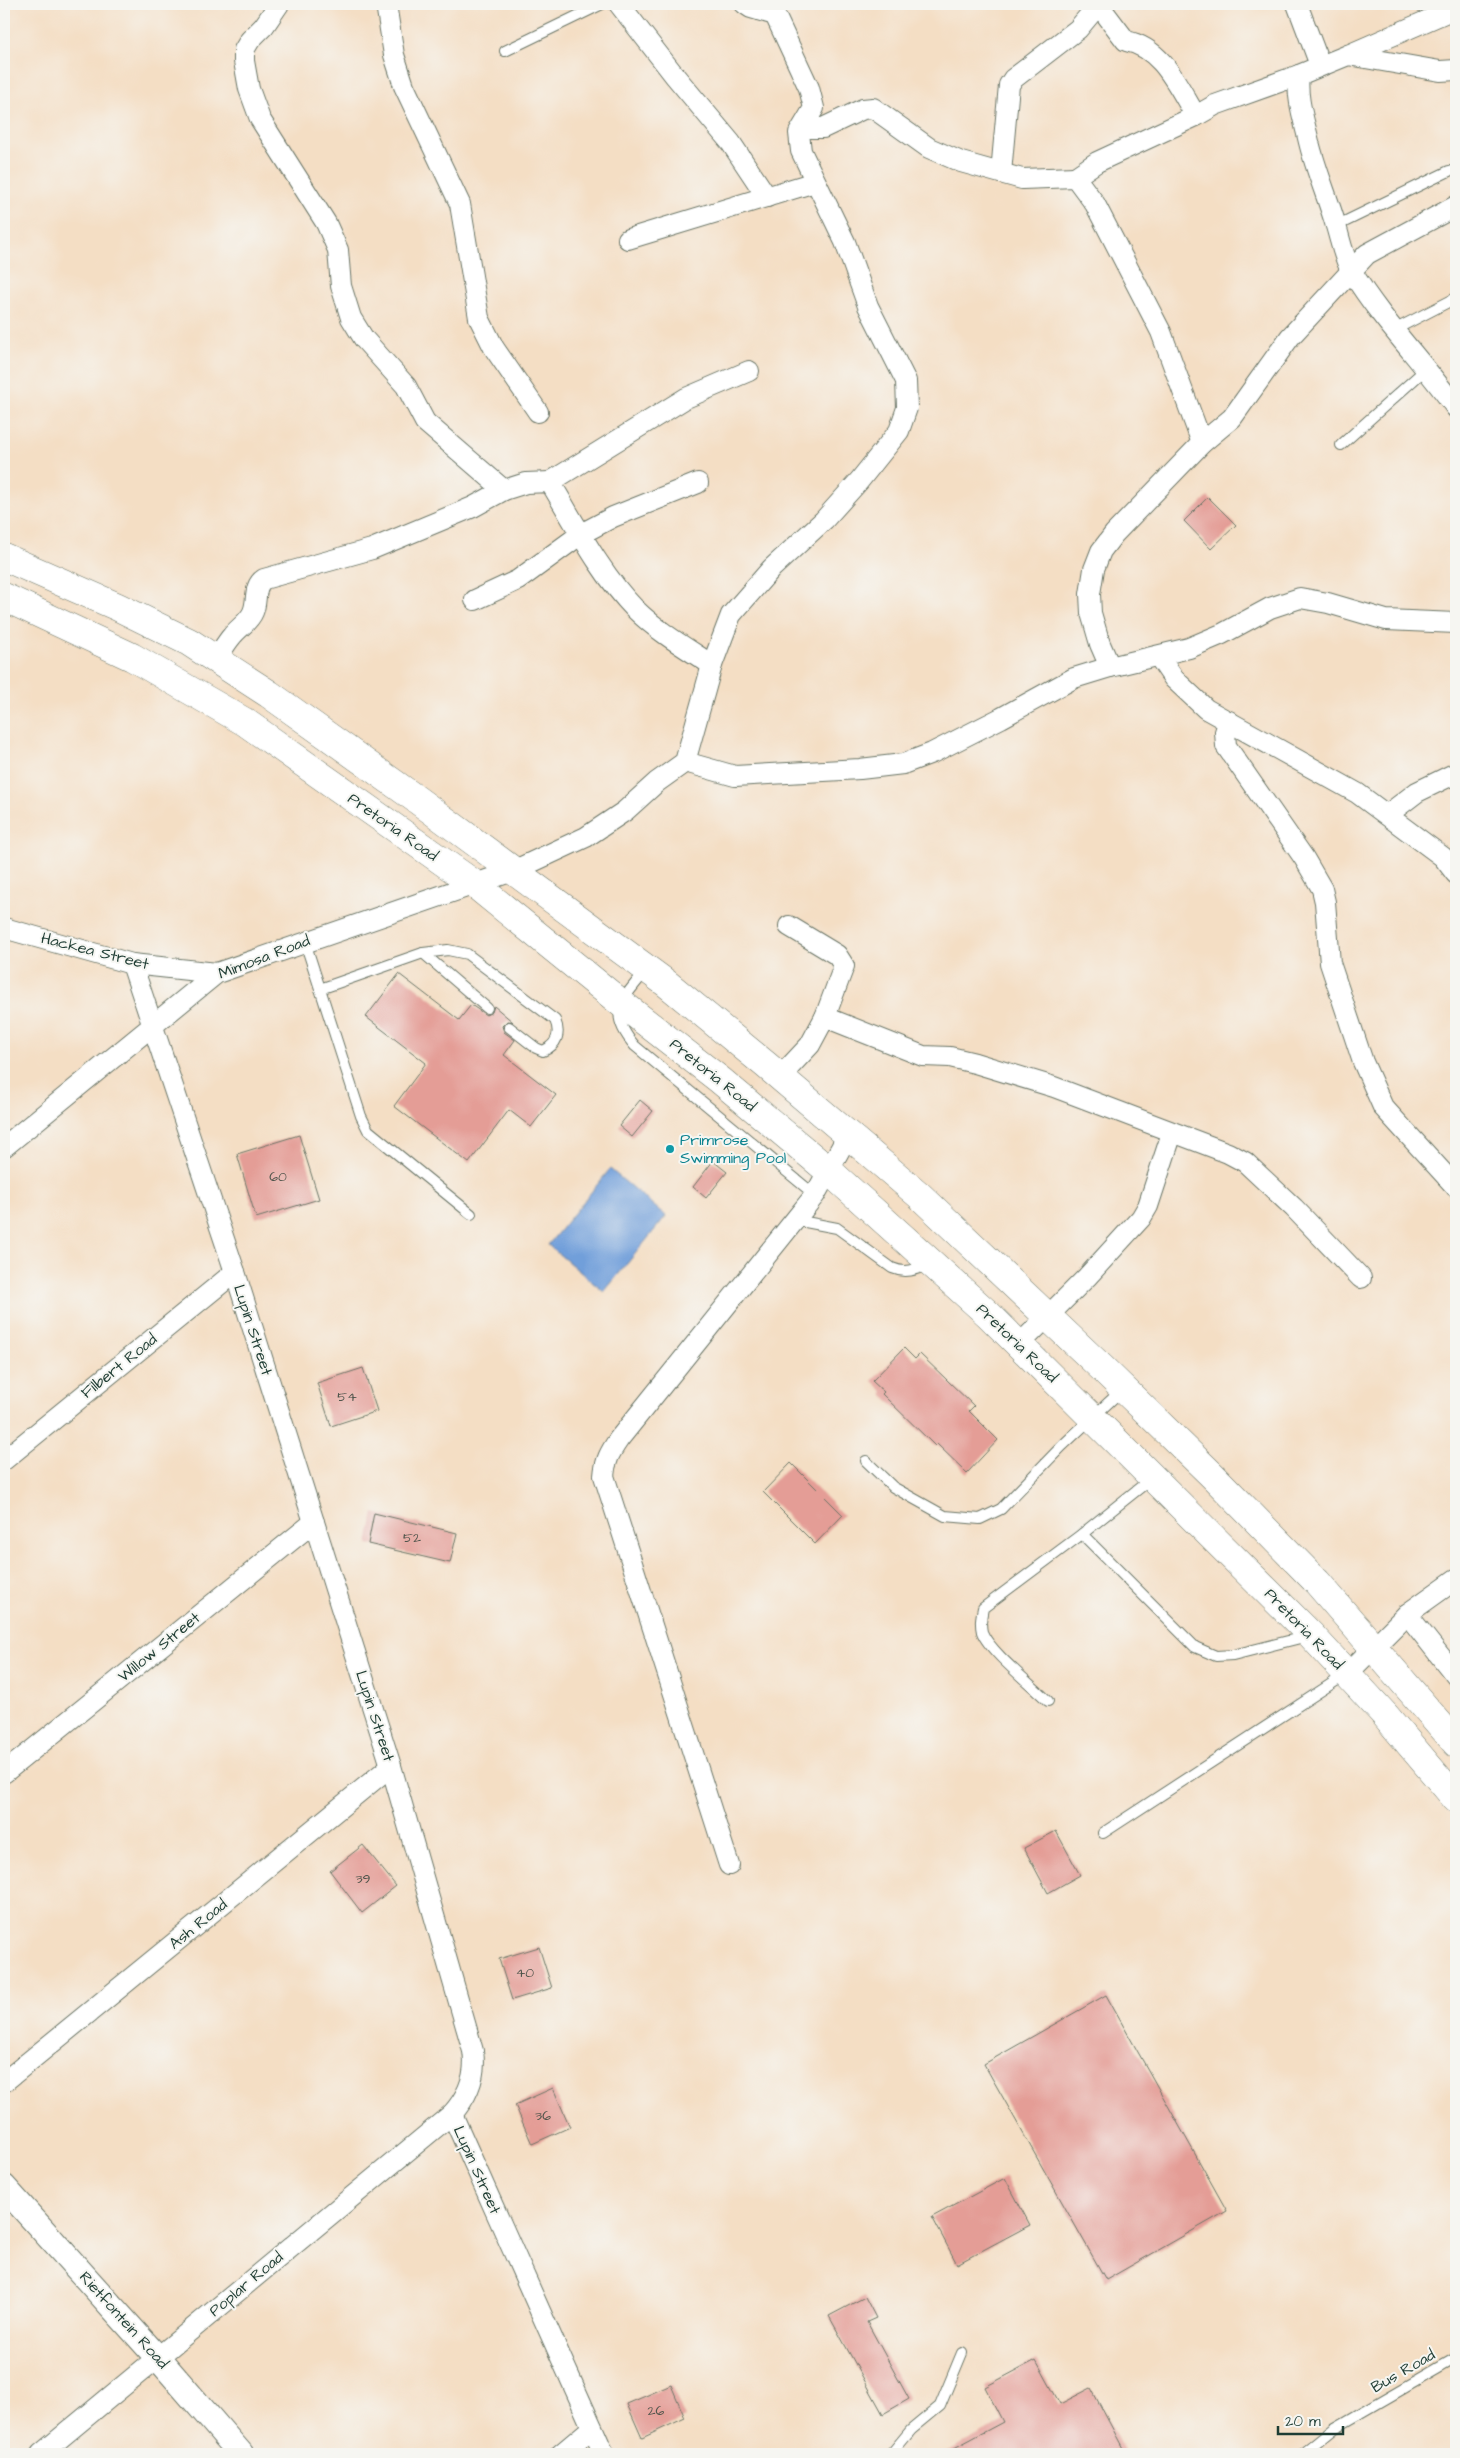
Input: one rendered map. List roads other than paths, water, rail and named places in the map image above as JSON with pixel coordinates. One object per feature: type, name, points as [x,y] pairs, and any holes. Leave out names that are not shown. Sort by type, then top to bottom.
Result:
[{"type":"main road","points":[[4,557],[84,592],[189,642],[216,659],[315,727],[647,969],[780,1077],[919,1195],[1123,1388],[1317,1582],[1456,1743]]},
{"type":"main road","points":[[71,627],[84,592]]},
{"type":"main road","name":"Pretoria Road","points":[[4,596],[132,657],[245,722],[473,883],[621,1003],[720,1080],[829,1171],[930,1264],[988,1314],[1312,1635],[1386,1715],[1456,1799]]},
{"type":"street","points":[[279,4],[244,50],[249,89],[260,119],[306,188],[326,223],[338,250],[341,286],[351,318],[364,339],[406,386],[425,422],[504,490]]},
{"type":"street","points":[[386,4],[394,55],[404,86],[460,204],[479,318],[494,348],[538,412]]},
{"type":"street","points":[[619,4],[675,76],[731,143],[767,197]]},
{"type":"street","points":[[745,4],[751,8],[774,9],[813,100],[813,113],[800,133],[799,146],[845,242],[868,306],[906,381],[907,408],[899,431],[859,481],[824,520],[772,568],[731,615],[712,665],[685,762],[735,776],[860,769],[903,764],[932,753],[984,727],[1074,678],[1110,667],[1159,657],[1189,648],[1222,634],[1270,608],[1300,598],[1328,603],[1386,620],[1456,623]]},
{"type":"street","points":[[1001,173],[1009,84],[1078,29],[1098,4],[1126,41],[1134,42],[1154,54],[1164,64],[1196,116]]},
{"type":"street","points":[[1297,4],[1320,65]]},
{"type":"street","points":[[803,128],[824,128],[863,110],[873,108],[929,148],[955,160],[1022,179],[1075,177],[1097,162],[1196,116],[1215,105],[1299,75],[1456,8]]},
{"type":"street","points":[[1348,54],[1440,71],[1456,70]]},
{"type":"street","points":[[1299,75],[1297,88],[1313,158],[1336,226],[1341,250],[1352,272],[1394,330],[1456,408]]},
{"type":"street","points":[[1075,177],[1095,204],[1161,332],[1202,444]]},
{"type":"street","points":[[628,240],[815,182]]},
{"type":"street","points":[[1110,667],[1100,644],[1091,612],[1091,586],[1094,569],[1101,551],[1130,514],[1202,444],[1232,418],[1290,336],[1367,254],[1456,206]]},
{"type":"street","points":[[216,659],[231,636],[252,614],[259,583],[264,579],[372,549],[473,507],[504,490],[526,483],[550,482],[686,398],[749,371]]},
{"type":"street","points":[[550,482],[581,534],[612,580],[635,608],[655,626],[712,665]]},
{"type":"street","points":[[474,600],[518,580],[581,534],[642,504],[698,484]]},
{"type":"street","points":[[1159,657],[1187,694],[1206,709],[1357,793],[1443,857],[1456,874]]},
{"type":"street","points":[[1229,721],[1225,732],[1226,746],[1304,858],[1322,889],[1325,902],[1330,963],[1363,1062],[1376,1094],[1383,1107],[1456,1187]]},
{"type":"street","name":"Mimosa Road","points":[[4,1147],[217,973],[473,883],[513,871],[586,837],[625,811],[657,782],[685,762]]},
{"type":"street","points":[[1387,815],[1417,792],[1456,773]]},
{"type":"street","points":[[780,1077],[810,1045],[825,1017],[844,966],[837,954],[789,926]]},
{"type":"street","name":"Hackea Street","points":[[4,928],[132,964],[217,973]]},
{"type":"street","name":"Lupin Street","points":[[132,964],[235,1272],[392,1766],[473,2051],[475,2062],[473,2078],[463,2102],[452,2114],[604,2454]]},
{"type":"street","points":[[825,1017],[923,1056],[950,1057],[975,1062],[1054,1087],[1245,1162],[1294,1208],[1361,1278]]},
{"type":"street","points":[[1019,1345],[1141,1218],[1148,1206],[1172,1133]]},
{"type":"street","points":[[729,1865],[604,1476],[606,1458],[618,1439],[814,1195],[848,1135]]},
{"type":"street","name":"Filbert Road","points":[[4,1460],[235,1272]]},
{"type":"street","name":"Willow Street","points":[[4,1773],[314,1522]]},
{"type":"street","points":[[1347,1674],[1407,1614],[1456,1579]]},
{"type":"street","points":[[1407,1614],[1456,1676]]},
{"type":"street","name":"Ash Road","points":[[4,2082],[392,1766]]},
{"type":"street","name":"Poplar Road","points":[[40,2454],[452,2114]]},
{"type":"street","name":"Rietfontein Road","points":[[4,2187],[158,2358],[241,2454]]},
{"type":"street","points":[[561,2454],[592,2428]]},
{"type":"lane","points":[[505,52],[602,4]]},
{"type":"lane","points":[[1336,226],[1449,171]]},
{"type":"lane","points":[[1394,330],[1456,298]]},
{"type":"lane","points":[[1342,445],[1426,368]]},
{"type":"lane","points":[[305,942],[361,1116],[368,1130],[471,1214]]},
{"type":"lane","points":[[320,989],[423,953],[448,950],[467,954],[555,1020],[558,1028],[558,1038],[544,1051],[536,1048],[509,1027]]},
{"type":"lane","points":[[423,953],[487,1008]]},
{"type":"lane","points":[[647,969],[621,1003],[618,1021],[624,1033],[635,1046],[814,1195]]},
{"type":"lane","points":[[795,1220],[837,1228],[892,1268],[901,1272],[910,1272],[930,1264]]},
{"type":"lane","points":[[866,1461],[893,1488],[945,1516],[980,1519],[1001,1509],[1062,1446],[1094,1418],[1123,1388]]},
{"type":"lane","points":[[1048,1701],[992,1647],[983,1634],[980,1622],[983,1608],[1082,1534],[1153,1477]]},
{"type":"lane","points":[[1082,1534],[1195,1647],[1216,1656],[1233,1655],[1312,1635]]},
{"type":"lane","points":[[1104,1833],[1347,1674]]},
{"type":"lane","points":[[890,2454],[911,2430],[940,2406],[962,2353]]},
{"type":"lane","name":"Bus Road","points":[[1303,2454],[1336,2428],[1456,2358]]},
{"type":"water","points":[[610,1169],[666,1216],[604,1292],[548,1245]]},
{"type":"place","name":"Primrose Swimming Pool","points":[[670,1149]]}]
